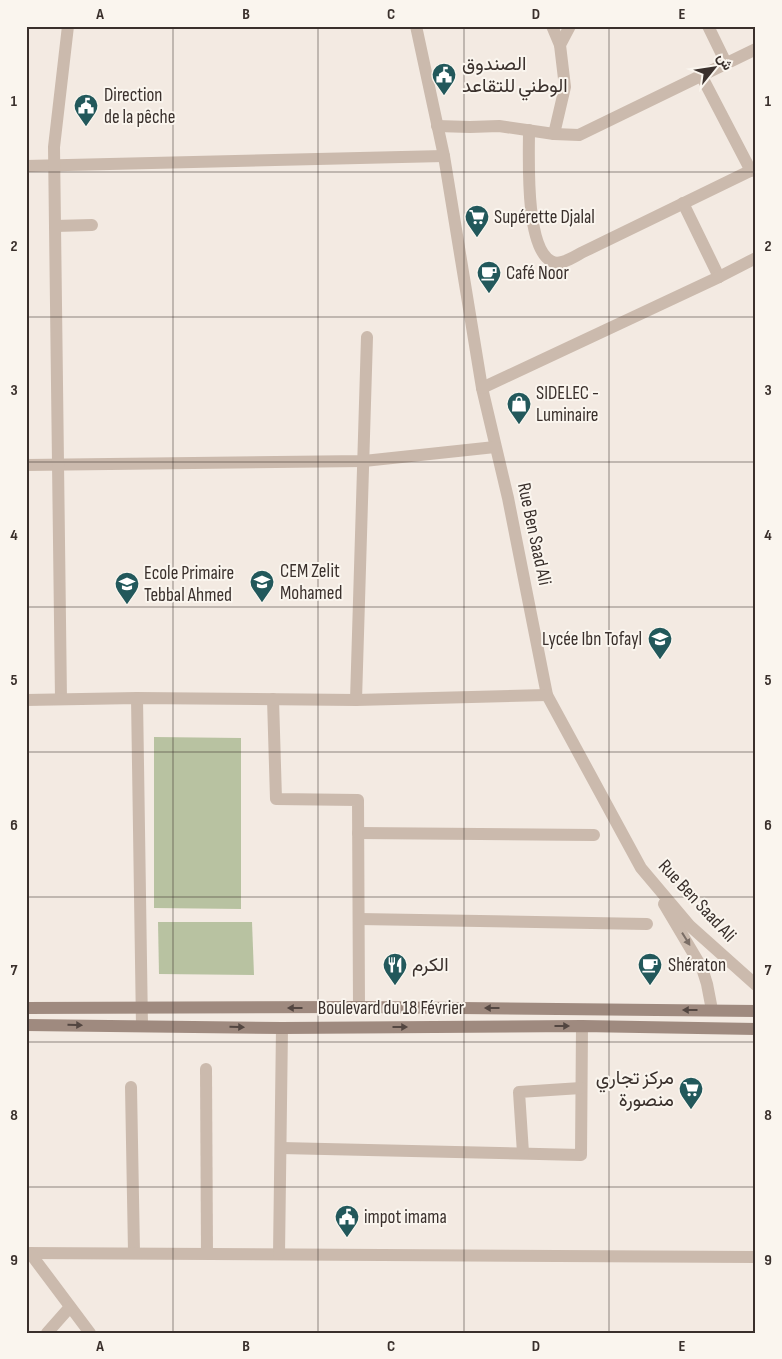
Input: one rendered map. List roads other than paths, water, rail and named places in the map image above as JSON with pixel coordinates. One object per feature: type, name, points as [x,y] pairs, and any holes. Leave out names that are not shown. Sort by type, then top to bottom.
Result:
[{"type":"main road","name":"Boulevard du 18 Février","points":[[26,1008],[359,1007],[756,1011]]},
{"type":"main road","name":"Boulevard du 18 Février","points":[[26,1024],[282,1028],[582,1026],[756,1029]]},
{"type":"street","points":[[61,699],[54,147],[68,26]]},
{"type":"street","name":"Rue Ben Saad Ali","points":[[416,26],[444,156],[482,388],[510,507],[547,695],[641,868],[690,926],[756,985]]},
{"type":"street","points":[[552,26],[560,46],[565,88],[554,134]]},
{"type":"street","points":[[560,46],[570,26]]},
{"type":"street","points":[[708,26],[726,63]]},
{"type":"street","points":[[437,126],[499,126],[554,134],[579,135],[756,49]]},
{"type":"street","points":[[529,130],[529,183],[532,217],[542,250],[551,262],[558,263],[753,169],[701,75]]},
{"type":"street","points":[[26,166],[444,156]]},
{"type":"street","points":[[683,203],[719,277]]},
{"type":"street","points":[[55,226],[92,225]]},
{"type":"street","points":[[482,388],[756,258]]},
{"type":"street","points":[[356,700],[367,336]]},
{"type":"street","points":[[26,465],[364,461],[495,447]]},
{"type":"street","points":[[26,700],[137,698],[356,700],[547,695]]},
{"type":"street","points":[[137,698],[142,1026]]},
{"type":"street","points":[[273,699],[276,799],[358,800],[359,1007]]},
{"type":"street","points":[[358,833],[594,835]]},
{"type":"street","points":[[641,868],[702,968],[712,1010]]},
{"type":"street","points":[[358,920],[647,924]]},
{"type":"street","points":[[281,1148],[581,1155],[582,1026]]},
{"type":"street","points":[[279,1254],[282,1028]]},
{"type":"street","points":[[206,1069],[207,1253]]},
{"type":"street","points":[[131,1087],[134,1252]]},
{"type":"street","points":[[523,1153],[519,1092],[581,1088]]},
{"type":"street","points":[[28,1253],[134,1252],[756,1257]]},
{"type":"street","points":[[28,1253],[90,1333]]},
{"type":"street","points":[[47,1333],[70,1307]]},
{"type":"place","name":"الصندوق الوطني للتقاعد","points":[[444,96]]},
{"type":"place","name":"Direction de la pêche","points":[[86,127]]},
{"type":"place","name":"Supérette Djalal","points":[[477,238]]},
{"type":"place","name":"Café Noor","points":[[489,294]]},
{"type":"place","name":"SIDELEC - Luminaire","points":[[519,425]]},
{"type":"place","name":"CEM Zelit Mohamed","points":[[262,603]]},
{"type":"place","name":"Ecole Primaire Tebbal Ahmed","points":[[127,605]]},
{"type":"place","name":"Lycée Ibn Tofayl","points":[[660,660]]},
{"type":"place","name":"الكرم","points":[[395,986]]},
{"type":"place","name":"Shératon","points":[[650,986]]},
{"type":"place","name":"مركز تجاري منصورة","points":[[691,1110]]},
{"type":"place","name":"impot imama","points":[[347,1238]]}]
